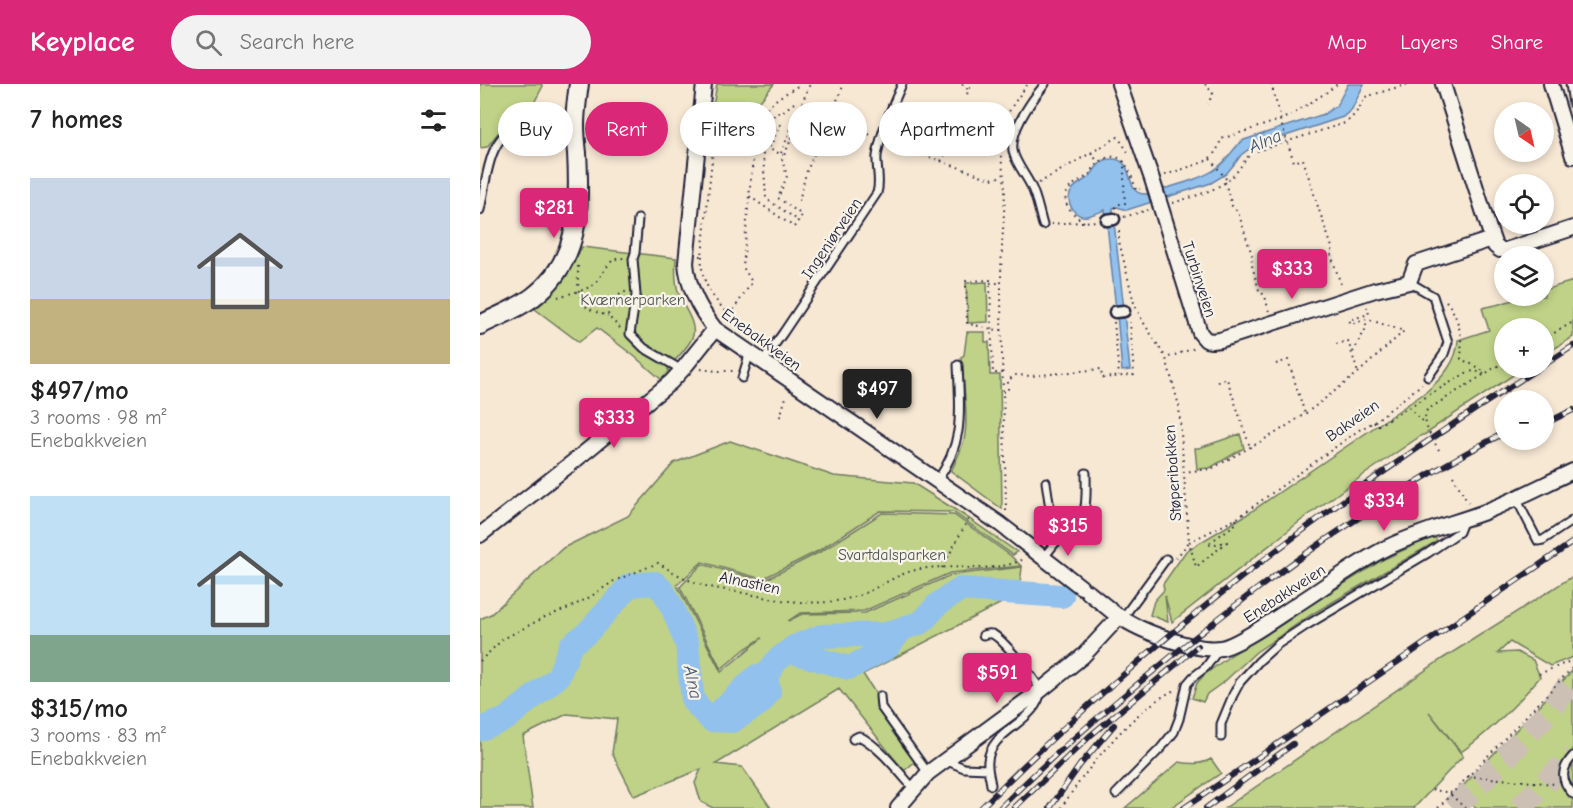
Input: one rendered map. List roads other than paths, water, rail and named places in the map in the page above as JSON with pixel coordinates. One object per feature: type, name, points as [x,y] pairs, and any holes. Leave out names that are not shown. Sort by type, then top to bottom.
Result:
[{"type":"street","points":[[480,325],[514,309],[535,295],[553,276],[566,256],[574,234],[577,207],[578,173],[575,127],[579,84]]},
{"type":"street","name":"Enebakkveien","points":[[704,84],[686,263],[688,280],[694,296],[714,329],[1000,524],[1084,590],[1138,628],[1171,640],[1202,647],[1219,649],[1227,647],[1380,551],[1418,534],[1516,498],[1573,471]]},
{"type":"street","name":"Turbinveien","points":[[1119,84],[1200,333],[1206,340],[1220,340],[1409,282]]},
{"type":"street","points":[[1443,84],[1495,246],[1500,250],[1506,250],[1573,228]]},
{"type":"street","points":[[1551,84],[1573,155]]},
{"type":"street","points":[[1409,282],[1416,264],[1492,239]]},
{"type":"street","points":[[480,535],[642,411],[682,370],[714,329]]},
{"type":"street","points":[[898,808],[928,773],[1041,690],[1083,656],[1120,617]]},
{"type":"lane","name":"Ingeniørveien","points":[[763,361],[877,193],[879,187],[877,159],[881,140],[902,84]]},
{"type":"lane","points":[[1045,84],[1027,109],[1013,142],[1015,156],[1032,187],[1046,225]]},
{"type":"lane","points":[[1570,84],[1573,104]]},
{"type":"lane","points":[[480,210],[491,158],[495,147],[507,132],[527,124],[575,127]]},
{"type":"lane","points":[[638,219],[633,260],[636,292],[630,334],[644,348],[682,370]]},
{"type":"lane","points":[[1409,282],[1433,296],[1440,324],[1447,337],[1448,346],[1441,361],[1428,377]]},
{"type":"lane","points":[[743,374],[750,352]]},
{"type":"lane","points":[[937,481],[952,454],[959,429],[958,365]]},
{"type":"lane","points":[[1040,554],[1068,535],[1082,519],[1086,473]]},
{"type":"lane","points":[[1046,482],[1055,534],[1054,543]]},
{"type":"lane","points":[[1516,498],[1538,541],[1573,520]]},
{"type":"lane","name":"Enebakkveien","points":[[1221,737],[1221,724],[1233,695],[1240,682],[1259,661],[1278,644],[1307,625],[1459,532],[1464,519]]},
{"type":"lane","points":[[1120,617],[1166,559]]},
{"type":"lane","points":[[983,635],[994,635],[1041,690],[1041,697],[1031,712],[999,740],[990,752],[987,762],[991,785]]},
{"type":"lane","points":[[1116,794],[1174,732],[1187,684],[1206,668],[1219,649]]},
{"type":"lane","points":[[880,696],[880,704],[884,711],[928,773]]},
{"type":"lane","points":[[853,739],[859,736],[867,741],[914,789]]},
{"type":"lane","points":[[1573,756],[1565,766],[1564,774],[1566,785],[1573,794]]},
{"type":"lane","points":[[945,760],[964,768],[988,769]]},
{"type":"water","points":[[1348,84],[1364,84],[1352,109],[1343,117],[1252,147],[1241,155],[1226,174],[1211,183],[1127,210],[1113,208],[1113,215],[1106,216],[1105,210],[1082,216],[1074,212],[1070,204],[1072,190],[1105,160],[1119,160],[1124,164],[1134,189],[1139,193],[1146,194],[1184,183],[1222,164],[1244,140],[1324,114],[1337,105]]},
{"type":"water","points":[[1114,223],[1124,309],[1116,310],[1107,224]]},
{"type":"water","points":[[1124,313],[1130,370],[1122,371],[1117,314]]},
{"type":"waterway","name":"Alna","points":[[480,729],[506,719],[558,677],[571,645],[587,633],[630,585],[655,583],[664,592],[687,644],[693,701],[711,720],[732,721],[761,703],[769,692],[766,677],[776,661],[794,647],[822,636],[886,634],[922,622],[938,604],[961,589],[1062,596]]},
{"type":"waterway","points":[[789,651],[849,668],[887,648],[902,629]]},
{"type":"waterway","points":[[711,720],[757,676],[767,676]]},
{"type":"tunnel","points":[[1453,808],[1508,755],[1548,712],[1573,680]]},
{"type":"tunnel","points":[[1520,808],[1573,756]]},
{"type":"railway","points":[[1554,358],[1573,346]]},
{"type":"railway","points":[[981,808],[1111,686],[1248,572],[1391,467],[1523,378]]},
{"type":"railway","points":[[1554,419],[1573,410]]},
{"type":"railway","points":[[1000,808],[1116,702],[1281,571],[1367,512],[1494,438]]},
{"type":"railway","points":[[1184,808],[1573,542]]},
{"type":"railway","points":[[1014,808],[1091,735],[1198,646]]},
{"type":"railway","points":[[1050,808],[1080,765],[1114,725]]},
{"type":"railway","points":[[1206,808],[1293,744]]},
{"type":"park label","name":"Kværnerparken","points":[[633,299]]},
{"type":"park label","name":"Svartdalsparken","points":[[892,554]]}]
